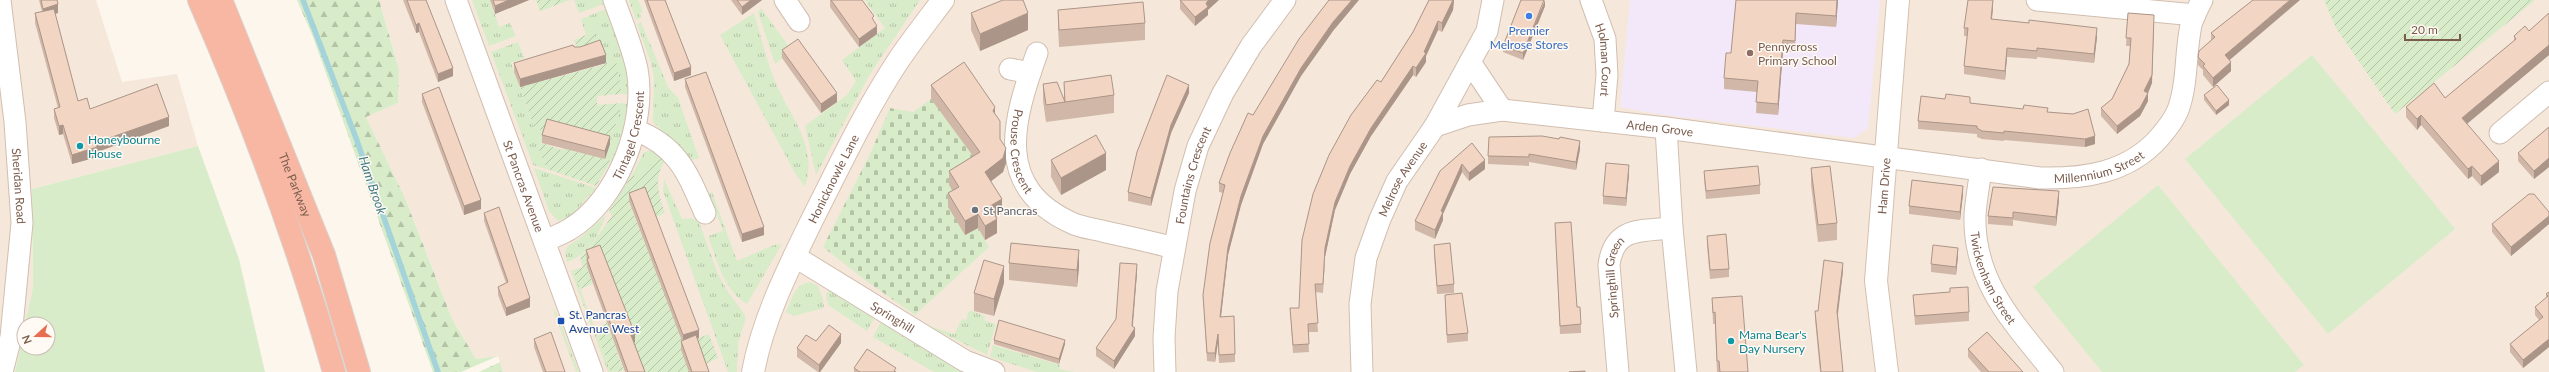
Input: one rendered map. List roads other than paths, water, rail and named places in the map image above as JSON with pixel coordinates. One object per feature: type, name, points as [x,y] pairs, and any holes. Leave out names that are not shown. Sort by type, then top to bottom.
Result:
[{"type":"highway","name":"The Parkway","points":[[199,0],[267,165],[311,292],[334,372]]},
{"type":"highway","name":"The Parkway","points":[[221,0],[324,255],[359,372]]},
{"type":"street","name":"Sheridan Road","points":[[0,0],[15,122],[22,223],[11,337],[2,372]]},
{"type":"street","name":"St Pancras Avenue","points":[[456,0],[592,372]]},
{"type":"street","name":"Tintagel Crescent","points":[[545,241],[570,229],[588,214],[607,192],[624,162],[635,130],[639,96],[637,69],[614,0]]},
{"type":"street","points":[[785,0],[799,21]]},
{"type":"street","name":"Honicknowle Lane","points":[[753,372],[763,331],[794,256],[873,102],[899,60],[943,0]]},
{"type":"street","name":"Fountains Crescent","points":[[1165,372],[1164,338],[1167,291],[1185,191],[1198,146],[1223,93],[1239,66],[1285,0]]},
{"type":"street","name":"Melrose Avenue","points":[[1362,372],[1360,304],[1366,258],[1380,219],[1397,181],[1436,126],[1487,31],[1493,0]]},
{"type":"street","name":"Holman Court","points":[[1591,0],[1605,39],[1607,76],[1603,121]]},
{"type":"street","name":"Ham Drive","points":[[1887,372],[1876,280],[1898,0]]},
{"type":"street","points":[[2036,0],[2199,7]]},
{"type":"street","name":"Millennium Street","points":[[1886,156],[2040,178],[2072,179],[2094,175],[2119,167],[2146,152],[2166,130],[2178,111],[2183,88],[2191,24],[2199,7]]},
{"type":"street","name":"Prouse Crescent","points":[[1037,53],[1020,71],[1015,135],[1016,160],[1026,188],[1047,209],[1075,224],[1174,248]]},
{"type":"street","points":[[1470,62],[1502,110]]},
{"type":"street","points":[[2500,133],[2549,92]]},
{"type":"street","name":"Arden Grove","points":[[1436,126],[1468,115],[1502,110],[1666,128],[1886,156]]},
{"type":"street","points":[[1666,128],[1672,228],[1686,372]]},
{"type":"street","points":[[635,130],[663,144],[685,167],[705,213]]},
{"type":"street","name":"Twickenham Street","points":[[1981,169],[1975,215],[1980,265],[2003,310],[2053,372]]},
{"type":"street","name":"Springhill Green","points":[[1618,372],[1609,264],[1611,249],[1622,235],[1641,230],[1672,228]]},
{"type":"street","name":"Springhill","points":[[794,256],[965,361],[994,372]]},
{"type":"waterway","name":"Ham Brook","points":[[303,0],[356,138],[438,372]]},
{"type":"place","name":"Premier Melrose Stores","points":[[1529,16]]},
{"type":"place","name":"Pennycross Primary School","points":[[1750,53]]},
{"type":"place","name":"Honeybourne House","points":[[80,146]]},
{"type":"place","name":"St Pancras","points":[[975,210]]},
{"type":"place","name":"St. Pancras Avenue West","points":[[561,321]]},
{"type":"place","name":"Mama Bear's Day Nursery","points":[[1731,341]]}]
